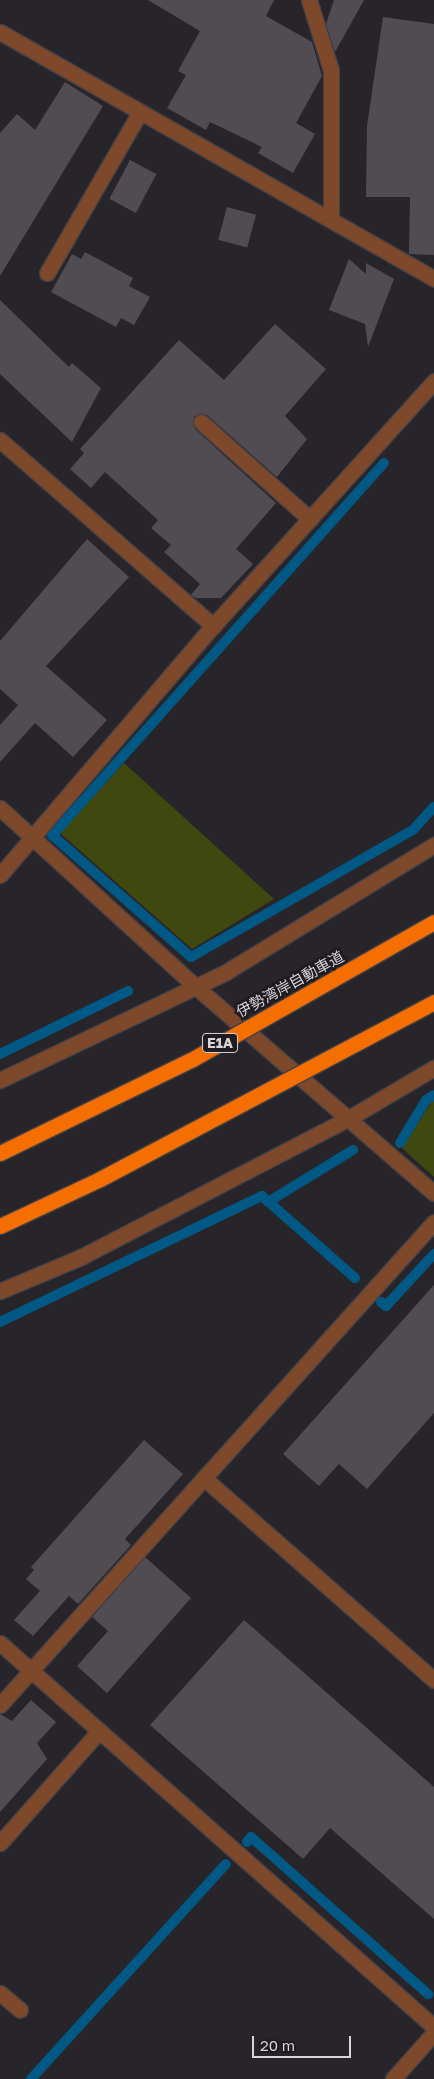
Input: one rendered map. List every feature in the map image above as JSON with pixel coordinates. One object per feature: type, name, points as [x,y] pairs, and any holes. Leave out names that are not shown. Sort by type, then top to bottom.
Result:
[{"type":"highway","name":"伊勢湾岸自動車道","points":[[0,1153],[191,1060],[434,922]]},
{"type":"highway","points":[[0,1226],[100,1179],[434,1002]]},
{"type":"street","points":[[309,0],[332,70],[332,219]]},
{"type":"street","points":[[0,32],[332,219],[434,279]]},
{"type":"street","points":[[47,272],[140,112]]},
{"type":"street","points":[[0,875],[213,626],[434,381]]},
{"type":"street","points":[[201,422],[310,519]]},
{"type":"street","points":[[0,440],[213,626]]},
{"type":"street","points":[[0,808],[194,986],[351,1117],[434,1193]]},
{"type":"street","points":[[0,1080],[194,986],[434,845]]},
{"type":"street","points":[[0,1291],[81,1257],[351,1117],[434,1068]]},
{"type":"street","points":[[0,1705],[434,1222]]},
{"type":"street","points":[[204,1478],[434,1680]]},
{"type":"street","points":[[0,1643],[434,2027]]},
{"type":"street","points":[[0,1843],[99,1731]]},
{"type":"street","points":[[0,1993],[20,2010]]},
{"type":"street","points":[[393,2079],[434,2033]]},
{"type":"green space","points":[[124,763],[274,899],[192,949],[60,833]]},
{"type":"green space","points":[[434,1098],[434,1177],[402,1148]]},
{"type":"building","points":[[148,0],[274,0],[266,16],[312,42],[322,76],[296,123],[315,134],[293,173],[258,153],[262,147],[210,122],[206,130],[167,108],[186,75],[178,71],[200,31]]},
{"type":"building","points":[[334,0],[364,0],[335,52],[326,24]]},
{"type":"building","points":[[383,17],[434,24],[434,255],[409,254],[410,197],[366,197],[367,126]]},
{"type":"building","points":[[65,82],[103,106],[0,276],[0,133],[17,114],[35,130]]},
{"type":"building","points":[[130,160],[156,174],[136,213],[109,199]]},
{"type":"building","points":[[227,207],[256,215],[247,248],[218,240]]},
{"type":"building","points":[[85,252],[133,278],[129,286],[150,297],[134,325],[121,318],[116,327],[51,292],[72,254],[81,259]]},
{"type":"building","points":[[349,259],[366,274],[366,263],[394,279],[368,347],[365,324],[329,310]]},
{"type":"building","points":[[0,300],[69,367],[72,363],[101,388],[72,442],[0,374]]},
{"type":"building","points":[[275,324],[326,369],[285,416],[307,439],[277,477],[207,415],[194,416],[195,429],[276,503],[236,549],[253,564],[221,598],[196,598],[191,595],[200,584],[164,552],[171,545],[151,528],[158,520],[105,472],[91,488],[70,469],[84,453],[80,449],[179,340],[224,380]]},
{"type":"building","points":[[87,539],[129,577],[46,666],[107,720],[73,757],[35,723],[0,762],[0,725],[18,705],[0,689],[0,641]]},
{"type":"building","points":[[434,1285],[434,1413],[367,1489],[339,1464],[319,1486],[283,1454]]},
{"type":"building","points":[[144,1440],[183,1474],[125,1539],[131,1545],[78,1604],[69,1596],[33,1636],[14,1620],[40,1591],[26,1579],[34,1570],[31,1567]]},
{"type":"building","points":[[145,1557],[191,1598],[107,1693],[77,1666],[108,1631],[92,1617]]},
{"type":"building","points":[[244,1620],[434,1787],[434,1919],[330,1828],[303,1859],[150,1725]]},
{"type":"building","points":[[31,1700],[56,1722],[37,1743],[47,1759],[0,1812],[0,1714],[12,1721]]},
{"type":"waterway","points":[[384,463],[52,835],[191,957],[413,830],[434,807]]},
{"type":"waterway","points":[[0,1054],[128,991]]},
{"type":"waterway","points":[[400,1143],[426,1100],[434,1095]]},
{"type":"waterway","points":[[268,1202],[353,1150]]},
{"type":"waterway","points":[[0,1322],[262,1196],[355,1278]]},
{"type":"waterway","points":[[381,1302],[386,1306],[434,1254]]},
{"type":"waterway","points":[[247,1842],[251,1837],[428,1994]]},
{"type":"waterway","points":[[31,2079],[226,1864]]}]
